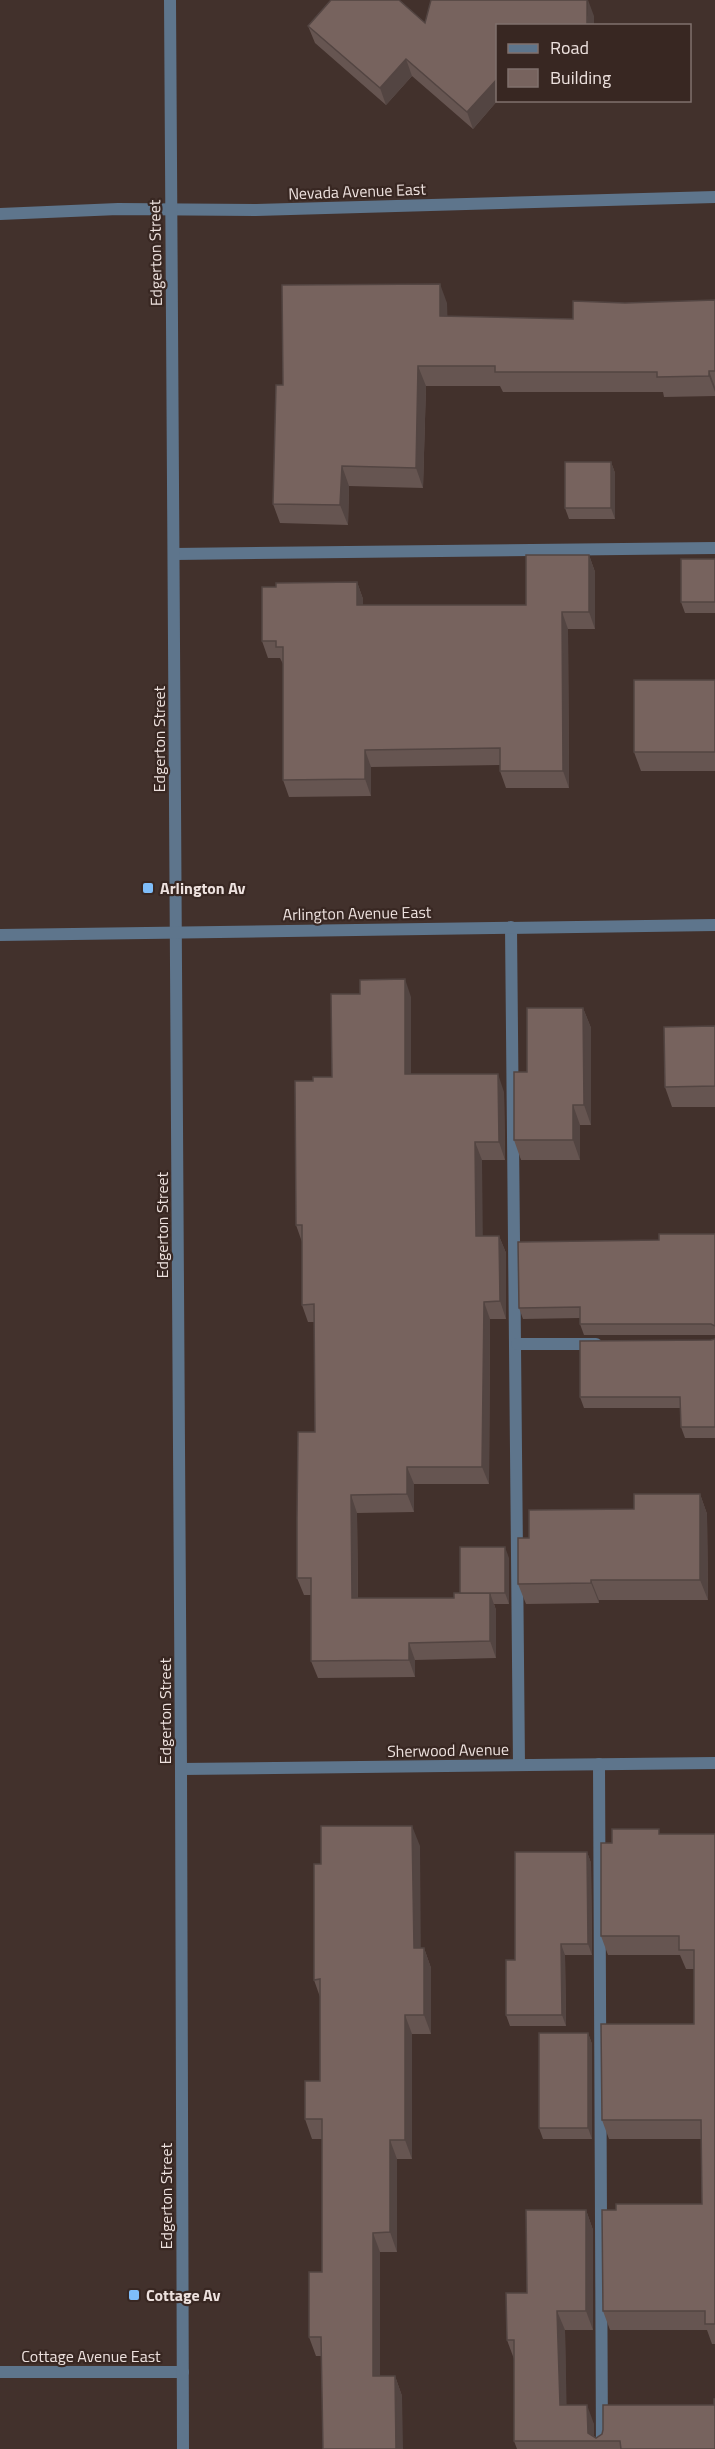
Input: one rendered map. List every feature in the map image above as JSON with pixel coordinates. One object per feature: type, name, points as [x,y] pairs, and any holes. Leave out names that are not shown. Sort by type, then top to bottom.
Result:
[{"type":"street","name":"Edgerton Street","points":[[170,0],[182,1769],[183,2449]]},
{"type":"street","name":"Nevada Avenue East","points":[[0,214],[118,209],[256,210],[715,197]]},
{"type":"street","points":[[174,554],[715,548]]},
{"type":"street","name":"Arlington Avenue East","points":[[0,934],[715,925]]},
{"type":"street","points":[[511,927],[517,1344],[519,1765]]},
{"type":"street","points":[[517,1344],[610,1344]]},
{"type":"street","name":"Sherwood Avenue","points":[[182,1769],[715,1763]]},
{"type":"street","points":[[599,1764],[602,2449]]},
{"type":"street","name":"Cottage Avenue East","points":[[0,2372],[183,2372]]},
{"type":"building","points":[[331,0],[399,0],[425,23],[431,0],[587,0],[587,24],[496,24],[496,80],[467,112],[406,59],[380,88],[308,26]]},
{"type":"building","points":[[440,284],[440,316],[573,319],[573,301],[625,303],[715,300],[715,371],[709,371],[709,376],[657,377],[657,372],[495,372],[495,366],[418,366],[416,468],[342,466],[340,505],[273,504],[276,385],[283,385],[282,285]]},
{"type":"building","points":[[565,462],[611,462],[611,508],[565,508]]},
{"type":"building","points":[[526,555],[589,555],[589,612],[562,612],[563,771],[500,771],[500,748],[365,750],[365,779],[283,780],[283,647],[276,647],[276,641],[262,641],[262,587],[276,587],[276,583],[357,582],[357,605],[526,605]]},
{"type":"building","points":[[681,559],[715,559],[715,602],[681,602]]},
{"type":"building","points":[[634,680],[715,680],[715,752],[634,752]]},
{"type":"building","points":[[405,979],[405,1074],[498,1074],[499,1142],[475,1142],[476,1236],[499,1236],[500,1301],[484,1302],[482,1467],[407,1467],[407,1494],[351,1495],[352,1598],[454,1598],[454,1593],[490,1593],[490,1641],[409,1643],[409,1660],[311,1661],[311,1578],[297,1578],[297,1518],[298,1432],[315,1432],[314,1304],[302,1305],[302,1225],[296,1225],[295,1081],[313,1081],[313,1077],[332,1077],[331,994],[360,994],[360,980]]},
{"type":"building","points":[[527,1008],[583,1008],[584,1105],[573,1105],[573,1140],[514,1140],[514,1072],[527,1072]]},
{"type":"building","points":[[715,1026],[715,1086],[665,1087],[664,1027]]},
{"type":"building","points":[[659,1234],[715,1234],[715,1326],[711,1324],[580,1324],[580,1307],[519,1308],[518,1242],[659,1240]]},
{"type":"building","points":[[715,1339],[715,1427],[681,1427],[680,1397],[580,1397],[580,1341]]},
{"type":"building","points":[[634,1494],[700,1494],[700,1580],[591,1580],[591,1583],[518,1584],[518,1538],[529,1538],[529,1510],[634,1509]]},
{"type":"building","points":[[460,1547],[505,1547],[505,1593],[460,1593]]},
{"type":"building","points":[[321,1826],[412,1826],[414,1948],[424,1948],[424,2015],[405,2015],[405,2140],[390,2140],[390,2232],[373,2233],[373,2376],[395,2376],[396,2449],[323,2449],[321,2337],[309,2337],[309,2272],[322,2272],[322,2119],[305,2119],[305,2081],[320,2081],[320,1979],[314,1980],[314,1864],[321,1864]]},
{"type":"building","points":[[612,1829],[659,1829],[659,1834],[715,1834],[715,2324],[705,2324],[705,2311],[603,2311],[602,2210],[616,2210],[616,2204],[702,2204],[701,2120],[602,2120],[601,2024],[694,2024],[694,1950],[679,1950],[679,1936],[601,1936],[601,1843],[612,1843]]},
{"type":"building","points":[[515,1852],[587,1852],[588,1944],[561,1944],[562,2015],[506,2015],[506,1960],[515,1960]]},
{"type":"building","points":[[539,2033],[588,2033],[588,2128],[539,2128]]},
{"type":"building","points":[[526,2210],[586,2210],[586,2311],[557,2311],[560,2405],[587,2405],[588,2433],[596,2438],[602,2434],[603,2430],[603,2405],[714,2405],[715,2399],[715,2449],[621,2449],[620,2441],[514,2441],[514,2340],[507,2340],[506,2293],[527,2293]]},
{"type":"place","name":"Arlington Av","points":[[148,888]]},
{"type":"place","name":"Cottage Av","points":[[134,2295]]}]
